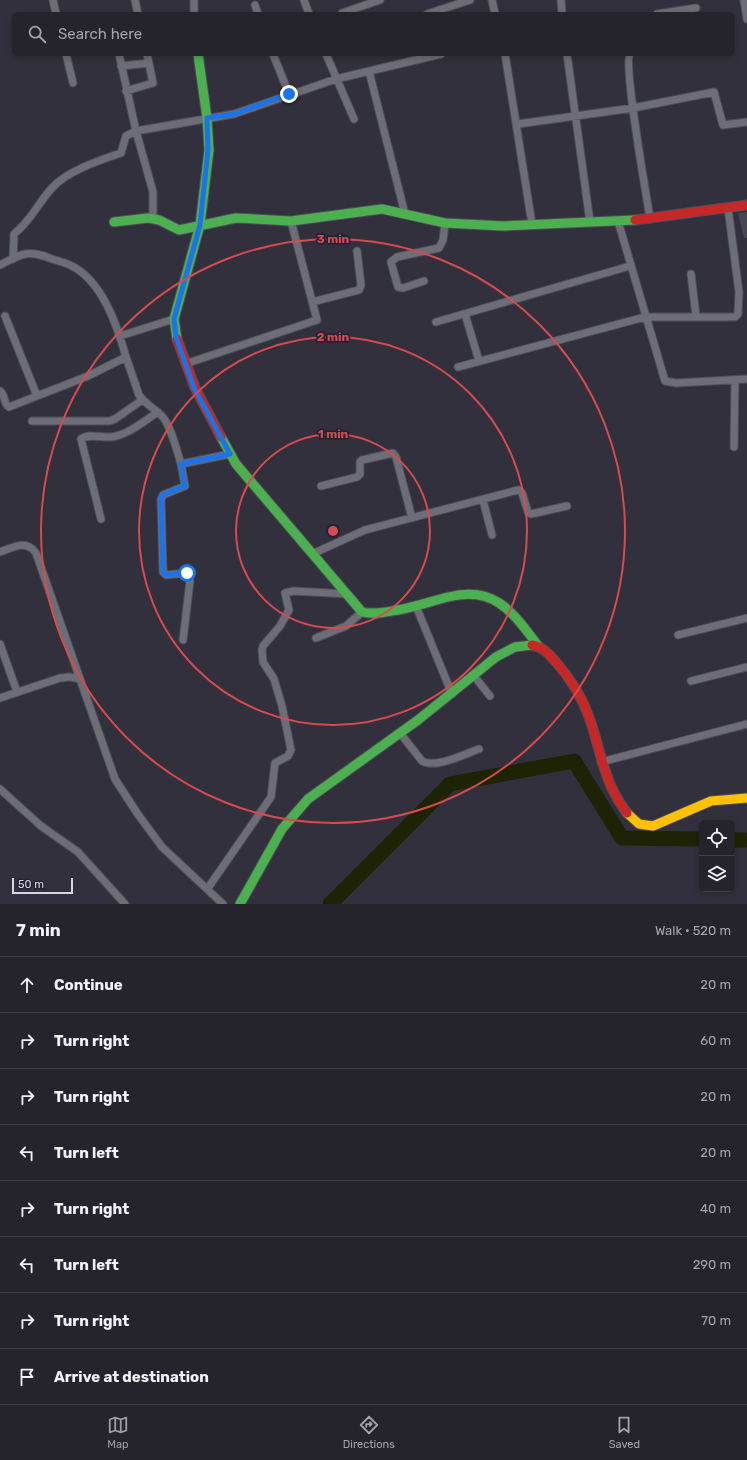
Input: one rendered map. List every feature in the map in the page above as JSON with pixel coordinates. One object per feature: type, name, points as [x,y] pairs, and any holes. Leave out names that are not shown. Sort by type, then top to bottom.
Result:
[{"type":"street","points":[[53,0],[56,12]]},
{"type":"street","points":[[136,0],[138,12]]},
{"type":"street","points":[[194,0],[194,12]]},
{"type":"street","points":[[304,0],[309,12]]},
{"type":"street","points":[[345,12],[380,0]]},
{"type":"street","points":[[433,12],[470,0]]},
{"type":"street","points":[[492,0],[495,12]]},
{"type":"street","points":[[561,0],[562,12]]},
{"type":"street","points":[[744,0],[747,19]]},
{"type":"street","points":[[255,5],[257,12]]},
{"type":"street","points":[[670,12],[696,8]]},
{"type":"street","points":[[66,56],[73,83]]},
{"type":"street","points":[[119,56],[126,90],[152,192],[153,218]]},
{"type":"street","points":[[126,90],[153,83],[147,56]]},
{"type":"street","points":[[199,56],[207,118],[208,150],[200,225],[174,319],[176,337],[194,388],[236,464],[362,612],[369,614],[416,606],[462,594],[473,593],[488,596],[508,609],[539,646],[562,669],[580,697],[588,716],[601,762],[617,799],[634,822],[643,826],[653,826],[711,801],[747,798]]},
{"type":"street","points":[[274,56],[289,94]]},
{"type":"street","points":[[327,56],[354,119]]},
{"type":"street","points":[[13,259],[14,234],[24,226],[50,190],[64,178],[98,161],[121,153],[126,136],[136,131],[241,112],[289,94],[336,79],[433,56]]},
{"type":"street","points":[[505,56],[518,124],[532,224]]},
{"type":"street","points":[[567,56],[574,115],[590,222]]},
{"type":"street","points":[[630,56],[628,62],[633,108],[650,219]]},
{"type":"street","points":[[121,66],[149,63]]},
{"type":"street","points":[[369,71],[405,214]]},
{"type":"street","points":[[518,124],[633,108],[714,92],[723,125],[747,122]]},
{"type":"street","points":[[114,222],[140,218],[153,218],[161,220],[176,230],[236,218],[291,221],[382,209],[445,223],[503,226],[650,219],[747,205]]},
{"type":"street","points":[[458,367],[645,317],[696,316],[731,318],[738,314],[739,292],[728,208]]},
{"type":"street","points":[[185,364],[317,320],[291,221]]},
{"type":"street","points":[[618,221],[665,381],[676,383],[747,379]]},
{"type":"street","points":[[424,281],[403,288],[398,288],[391,262],[397,257],[439,248],[443,240],[445,223]]},
{"type":"street","points":[[312,302],[359,290],[360,285],[356,251]]},
{"type":"street","points":[[0,265],[27,254],[34,254],[70,265],[82,273],[99,293],[110,310],[120,336],[136,388],[142,400],[158,412],[167,424],[181,464],[185,486],[163,495],[161,499],[163,572],[166,575],[187,573],[190,581],[183,640]]},
{"type":"street","points":[[436,322],[630,266]]},
{"type":"street","points":[[691,274],[696,316]]},
{"type":"street","points":[[465,314],[478,361]]},
{"type":"street","points":[[5,316],[37,396]]},
{"type":"street","points":[[120,336],[174,319]]},
{"type":"street","points":[[0,391],[4,395],[7,407],[88,376],[126,357]]},
{"type":"street","points":[[734,447],[735,380]]},
{"type":"street","points":[[32,421],[110,421],[116,419],[142,400]]},
{"type":"street","points":[[101,519],[81,439],[86,437],[110,437],[122,434],[158,412]]},
{"type":"street","points":[[321,486],[357,477],[360,474],[360,461],[393,453],[396,457],[412,518]]},
{"type":"street","points":[[181,464],[230,454]]},
{"type":"street","points":[[312,554],[356,533],[519,490],[528,512],[532,514],[567,506]]},
{"type":"street","points":[[483,500],[492,535]]},
{"type":"street","points":[[0,552],[24,544],[30,546],[36,554],[108,762],[120,787],[162,847],[208,888],[223,904]]},
{"type":"street","points":[[208,888],[271,796],[275,763],[288,756],[291,750],[282,706],[274,679],[264,662],[262,650],[262,646],[280,626],[289,610],[285,593],[294,591],[347,594]]},
{"type":"street","points":[[416,606],[452,694]]},
{"type":"street","points":[[316,638],[346,626],[362,612]]},
{"type":"street","points":[[678,635],[747,618]]},
{"type":"street","points":[[0,644],[17,692]]},
{"type":"street","points":[[240,904],[268,853],[298,807],[309,797],[400,733],[452,694],[495,658],[512,649],[524,645],[539,646]]},
{"type":"street","points":[[691,681],[747,666]]},
{"type":"street","points":[[474,676],[490,696]]},
{"type":"street","points":[[0,698],[60,678],[70,677],[80,679]]},
{"type":"street","points":[[601,762],[747,724]]},
{"type":"street","points":[[400,733],[422,761],[430,765],[478,749]]},
{"type":"street","points":[[0,790],[41,826],[78,852],[125,904]]},
{"type":"building","points":[[747,212],[747,238],[744,238],[738,213]]},
{"type":"waterway","points":[[330,904],[450,784],[574,761],[622,838],[699,839]]},
{"type":"waterway","points":[[735,840],[747,840]]},
{"type":"traffic: fast","points":[[177,339],[174,319],[200,225],[209,150],[207,118],[198,56]]},
{"type":"traffic: fast","points":[[114,222],[148,218],[159,220],[179,230],[236,218],[291,221],[382,209],[445,223],[503,226],[635,220]]},
{"type":"traffic: fast","points":[[221,437],[236,464],[362,612],[384,612],[411,607],[448,597],[465,594],[479,595],[502,605],[521,623],[539,647]]},
{"type":"traffic: fast","points":[[240,904],[282,829],[308,799],[418,720],[496,657],[515,647],[532,645]]},
{"type":"traffic: slow","points":[[627,813],[639,824],[653,826],[711,801],[747,798]]},
{"type":"traffic: jam","points":[[635,220],[747,205]]},
{"type":"traffic: jam","points":[[177,339],[195,388],[221,437]]},
{"type":"traffic: jam","points":[[532,645],[543,649],[551,656],[579,695],[589,717],[610,784],[627,813]]},
{"type":"route","points":[[187,573],[166,575],[163,572],[161,497],[185,486],[186,483],[181,464],[230,454],[194,388],[176,337],[174,319],[200,225],[207,172],[207,118],[234,114],[248,110],[289,94]]}]
